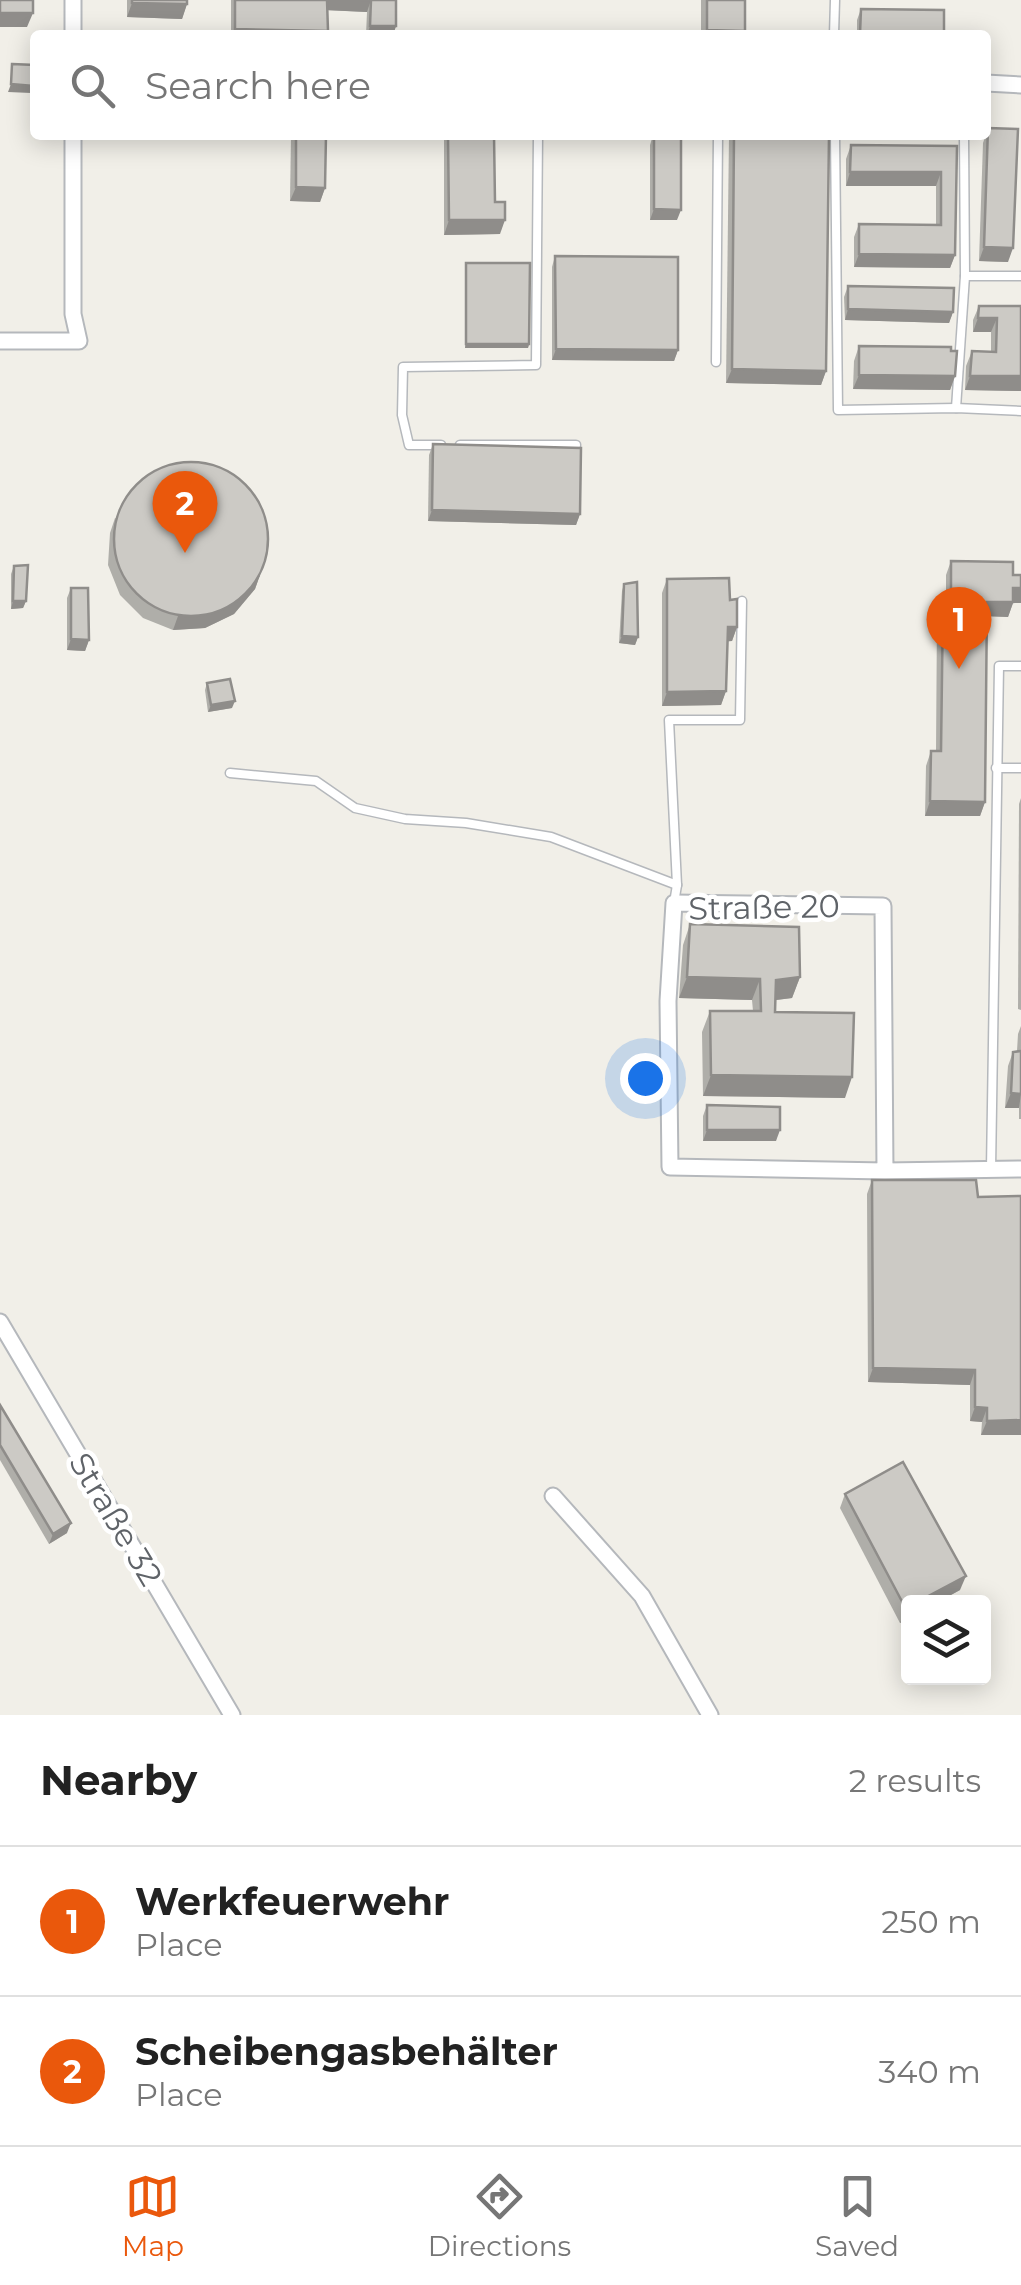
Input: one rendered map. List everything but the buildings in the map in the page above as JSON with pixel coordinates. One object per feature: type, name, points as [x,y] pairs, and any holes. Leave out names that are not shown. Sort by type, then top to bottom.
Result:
[{"type":"street","points":[[73,0],[73,30]]},
{"type":"street","points":[[991,83],[1021,85]]},
{"type":"street","points":[[0,341],[79,340],[73,314],[74,140]]},
{"type":"street","name":"Straße 20","points":[[885,1171],[883,906],[674,903],[668,1001],[670,1166],[885,1171],[1021,1169]]},
{"type":"street","name":"Straße 32","points":[[0,1322],[232,1715]]},
{"type":"street","points":[[553,1496],[642,1596],[710,1715]]},
{"type":"lane","points":[[834,0],[834,30]]},
{"type":"lane","points":[[538,140],[536,365],[402,366],[402,416],[409,445],[576,445]]},
{"type":"lane","points":[[716,362],[718,140]]},
{"type":"lane","points":[[835,140],[838,410],[1021,411]]},
{"type":"lane","points":[[956,408],[965,276],[964,140]]},
{"type":"lane","points":[[538,257],[557,257]]},
{"type":"lane","points":[[965,276],[1021,276]]},
{"type":"lane","points":[[674,903],[677,885],[669,720],[740,720],[742,600]]},
{"type":"lane","points":[[991,1170],[999,666],[1021,666]]},
{"type":"lane","points":[[996,768],[1021,768]]},
{"type":"lane","points":[[230,773],[316,782],[356,808],[405,819],[466,823],[550,837],[677,885]]},
{"type":"place","name":"Scheibengasbehälter","points":[[185,553]]},
{"type":"place","name":"Werkfeuerwehr","points":[[959,669]]}]
